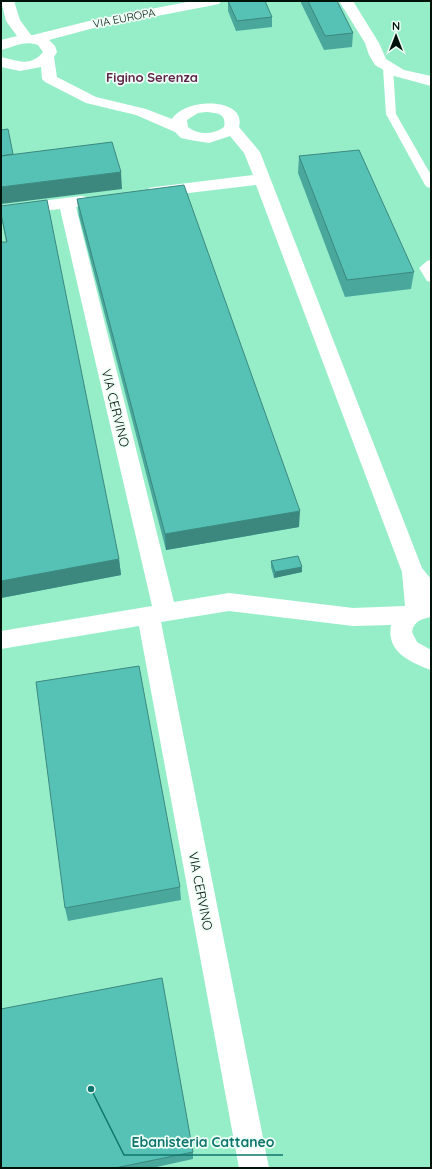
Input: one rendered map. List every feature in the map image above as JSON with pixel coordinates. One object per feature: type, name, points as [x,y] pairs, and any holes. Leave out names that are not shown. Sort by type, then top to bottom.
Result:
[{"type":"street","points":[[7,1],[13,21],[30,39],[43,42],[48,52],[50,79]]},
{"type":"street","name":"VIA EUROPA","points":[[3,45],[89,25],[214,1]]},
{"type":"street","points":[[346,1],[372,43],[380,62],[388,68],[409,77],[431,81]]},
{"type":"street","points":[[3,45],[13,21]]},
{"type":"street","points":[[20,66],[32,65],[42,61],[48,52],[89,25]]},
{"type":"street","points":[[372,43],[398,62],[416,70],[431,73]]},
{"type":"street","points":[[1,62],[20,66],[50,79],[91,100],[141,112],[197,137],[208,138],[252,152]]},
{"type":"street","points":[[141,112],[186,111],[206,107],[222,110],[232,118],[232,128],[225,133],[208,138]]},
{"type":"street","points":[[179,128],[178,122],[180,116],[186,111]]},
{"type":"street","points":[[232,128],[252,152],[413,572],[417,612],[404,644],[412,653],[431,660]]},
{"type":"street","points":[[137,194],[263,179]]},
{"type":"street","points":[[1,211],[98,199]]},
{"type":"street","name":"VIA CERVINO","points":[[67,203],[157,614],[254,1168]]},
{"type":"street","points":[[1,640],[228,602],[353,617],[417,612]]},
{"type":"lane","points":[[388,68],[391,114],[431,185]]},
{"type":"lane","points":[[431,264],[425,268],[431,278]]},
{"type":"building","points":[[228,1],[265,1],[272,17],[237,21]]},
{"type":"building","points":[[308,1],[337,1],[353,33],[325,36]]},
{"type":"building","points":[[8,129],[13,154],[1,156],[1,130]]},
{"type":"building","points":[[112,142],[121,172],[1,187],[1,156]]},
{"type":"building","points":[[359,150],[414,272],[347,280],[299,156]]},
{"type":"building","points":[[184,185],[300,511],[165,534],[77,199]]},
{"type":"building","points":[[47,200],[119,559],[1,581],[1,242],[7,242],[1,214],[1,206]]},
{"type":"building","points":[[298,556],[302,567],[275,572],[271,561]]},
{"type":"building","points":[[139,666],[180,887],[65,908],[36,682]]},
{"type":"building","points":[[162,978],[193,1152],[115,1168],[1,1168],[1,1009]]},
{"type":"place","name":"Ebanisteria Cattaneo","points":[[91,1089]]},
{"type":"district","name":"Figino Serenza","points":[[152,77]]}]
